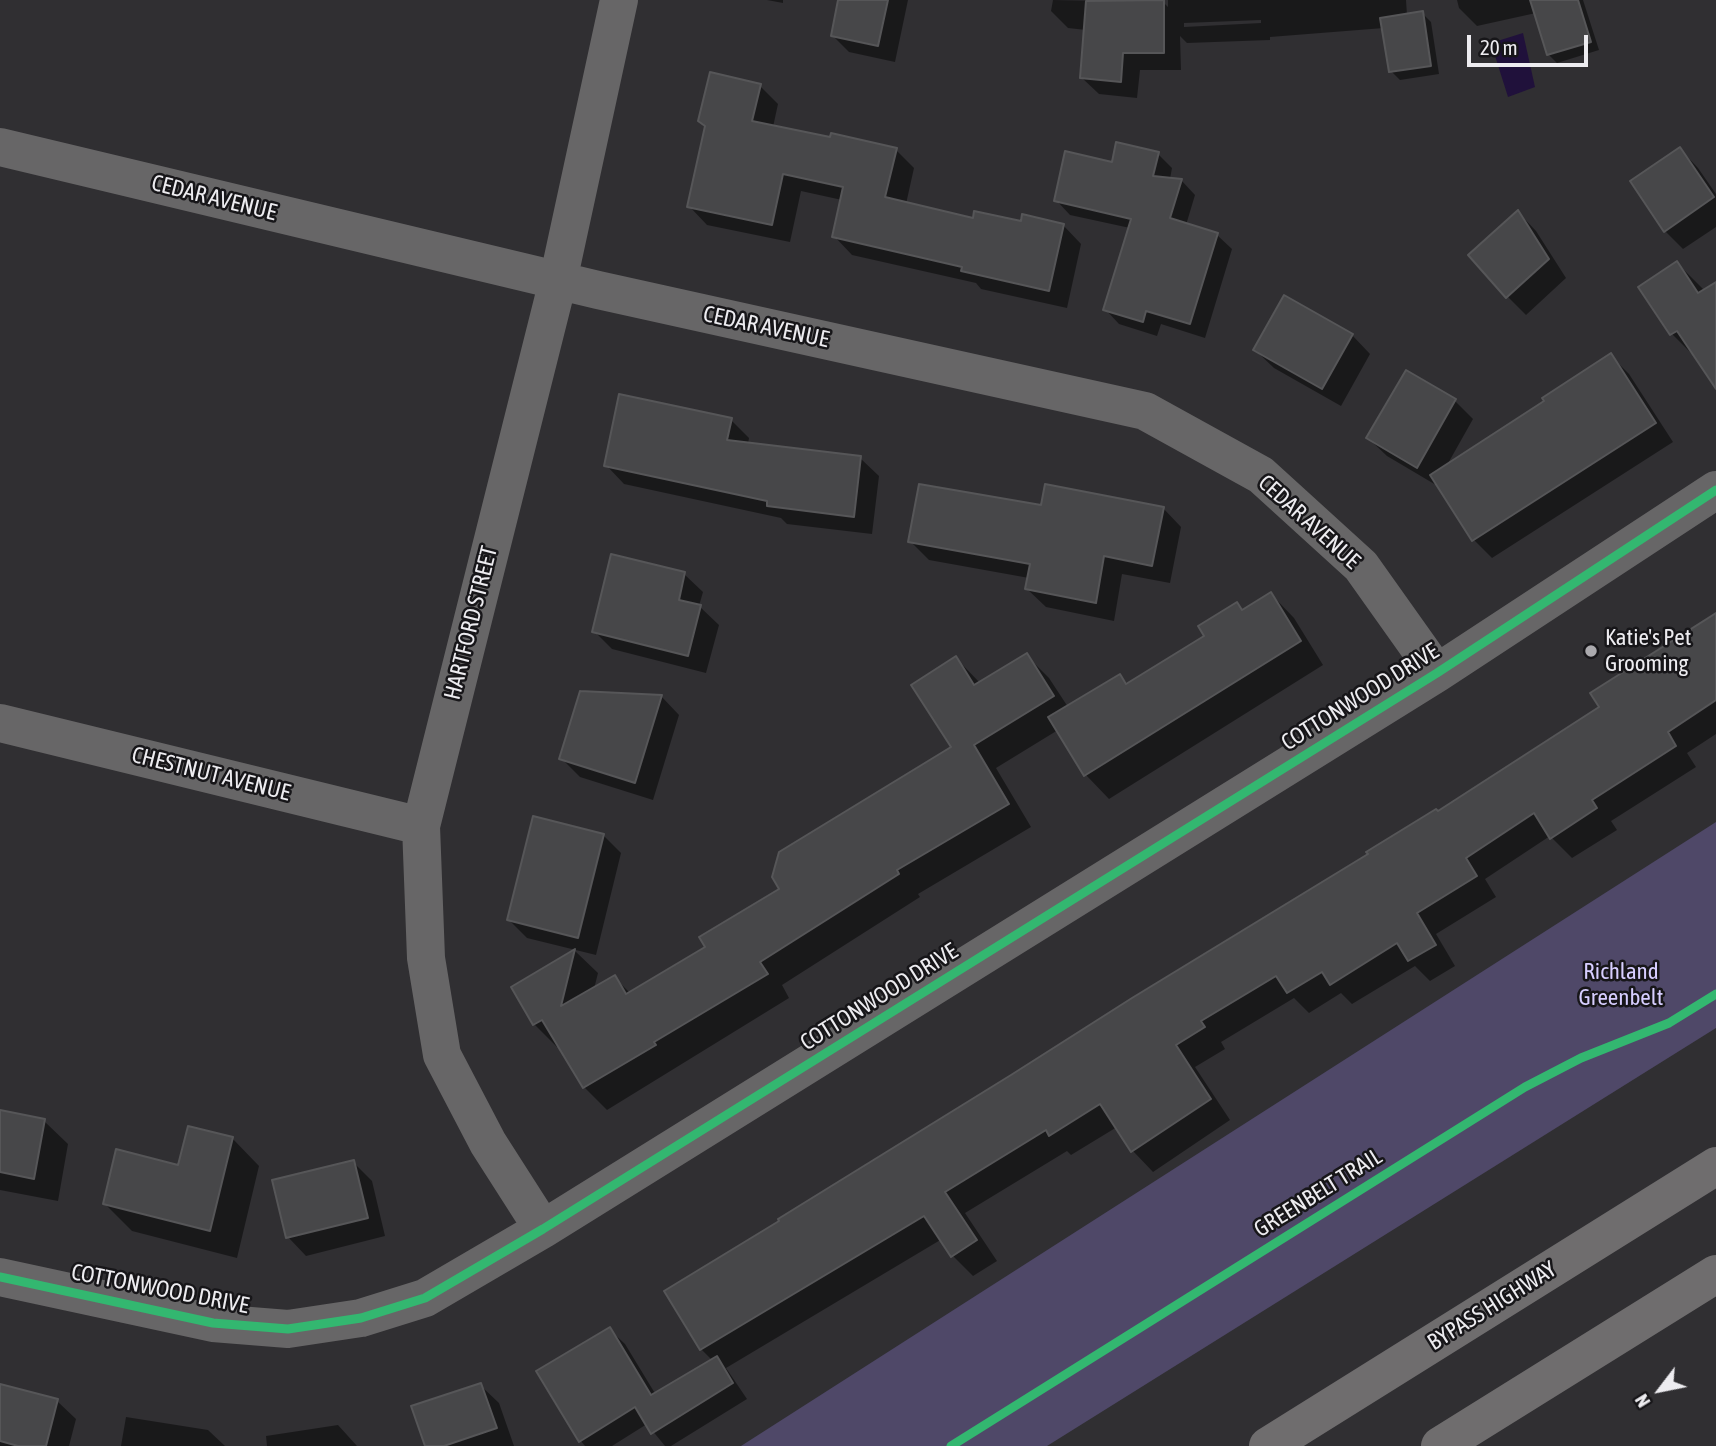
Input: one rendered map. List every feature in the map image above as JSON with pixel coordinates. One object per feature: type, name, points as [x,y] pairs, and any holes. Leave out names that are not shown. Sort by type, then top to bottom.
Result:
[{"type":"highway","name":"BYPASS HIGHWAY","points":[[1268,1446],[1716,1166]]},
{"type":"highway","points":[[1440,1446],[1716,1274]]},
{"type":"street","name":"HARTFORD STREET","points":[[543,1229],[488,1143],[442,1055],[426,958],[421,826],[558,281],[619,0]]},
{"type":"street","name":"CEDAR AVENUE","points":[[0,147],[558,281],[1144,411],[1261,475],[1361,566],[1437,673]]},
{"type":"street","name":"COTTONWOOD DRIVE","points":[[0,1276],[213,1323],[288,1329],[360,1318],[425,1298],[543,1229],[1437,673],[1716,490]]},
{"type":"street","name":"CHESTNUT AVENUE","points":[[0,723],[421,826]]},
{"type":"green space","name":"Richland Greenbelt","points":[[1716,822],[1716,1028],[1047,1446],[741,1446]]},
{"type":"shaded area","points":[[1523,33],[1535,87],[1508,97],[1491,43]]},
{"type":"building","points":[[838,0],[888,0],[878,46],[831,36]]},
{"type":"building","points":[[1164,0],[1164,53],[1123,53],[1121,82],[1080,78],[1086,1]]},
{"type":"building","points":[[1530,0],[1578,0],[1591,42],[1547,55]]},
{"type":"building","points":[[1423,11],[1431,66],[1389,72],[1380,18]]},
{"type":"building","points":[[710,72],[761,84],[752,121],[830,137],[831,133],[897,148],[885,197],[973,218],[974,211],[1021,221],[1022,214],[1064,224],[1049,291],[961,271],[962,267],[832,237],[843,187],[783,174],[772,225],[687,207],[705,126],[698,121]]},
{"type":"building","points":[[1116,142],[1159,152],[1153,176],[1182,179],[1170,218],[1218,233],[1190,324],[1146,311],[1143,322],[1103,310],[1131,219],[1054,201],[1065,151],[1112,162]]},
{"type":"building","points":[[1680,147],[1714,197],[1664,232],[1630,181]]},
{"type":"building","points":[[1518,210],[1549,259],[1506,298],[1468,255]]},
{"type":"building","points":[[1677,261],[1698,293],[1716,282],[1716,389],[1677,331],[1670,335],[1638,287]]},
{"type":"building","points":[[1284,295],[1353,334],[1322,389],[1253,350]]},
{"type":"building","points":[[1611,353],[1656,423],[1472,541],[1430,475],[1544,401],[1542,398]]},
{"type":"building","points":[[1406,370],[1456,399],[1417,468],[1366,438]]},
{"type":"building","points":[[619,394],[732,418],[727,440],[861,456],[854,517],[767,506],[767,501],[604,466]]},
{"type":"building","points":[[919,484],[1041,505],[1045,484],[1164,507],[1152,566],[1104,556],[1096,603],[1025,589],[1030,564],[908,542]]},
{"type":"building","points":[[611,554],[685,572],[679,600],[701,605],[688,656],[592,632]]},
{"type":"building","points":[[1271,592],[1301,641],[1084,776],[1048,717],[1120,674],[1126,684],[1204,636],[1198,626],[1237,602],[1242,610]]},
{"type":"building","points":[[1716,613],[1716,700],[1668,732],[1676,746],[1592,800],[1597,808],[1550,839],[1534,813],[1466,858],[1477,876],[1417,913],[1436,945],[1408,961],[1397,943],[1330,985],[1322,972],[1287,993],[1276,976],[1201,1021],[1205,1027],[1176,1045],[1211,1099],[1131,1152],[1100,1104],[1049,1136],[1046,1130],[945,1192],[977,1240],[951,1257],[924,1216],[700,1350],[664,1291],[1132,998],[1368,854],[1366,852],[1436,809],[1438,811],[1599,707],[1590,693]]},
{"type":"building","points":[[1027,653],[1054,696],[974,745],[1009,804],[897,870],[899,874],[760,962],[768,974],[583,1088],[542,1020],[533,1025],[511,987],[575,949],[561,1006],[615,975],[626,994],[705,947],[699,937],[779,889],[772,877],[779,852],[951,747],[911,685],[956,656],[974,685]]},
{"type":"building","points":[[580,691],[662,695],[635,783],[559,759]]},
{"type":"building","points":[[533,816],[604,834],[578,938],[507,920]]},
{"type":"building","points":[[0,1110],[45,1119],[34,1179],[0,1172]]},
{"type":"building","points":[[188,1126],[233,1137],[210,1231],[103,1204],[116,1149],[178,1165]]},
{"type":"building","points":[[354,1160],[368,1218],[286,1238],[272,1180]]},
{"type":"building","points":[[610,1327],[651,1395],[717,1356],[733,1383],[651,1434],[635,1407],[579,1442],[536,1371]]},
{"type":"building","points":[[481,1383],[497,1428],[444,1446],[425,1446],[411,1406]]},
{"type":"building","points":[[0,1384],[58,1399],[46,1446],[18,1446],[0,1441]]},
{"type":"cycle path","points":[[0,1277],[213,1323],[288,1329],[361,1318],[425,1298],[543,1229],[1437,673],[1716,490]]},
{"type":"cycle path","name":"GREENBELT TRAIL","points":[[951,1446],[1525,1087],[1581,1058],[1669,1023],[1716,994]]},
{"type":"place","name":"Katie's Pet Grooming","points":[[1591,651]]}]
